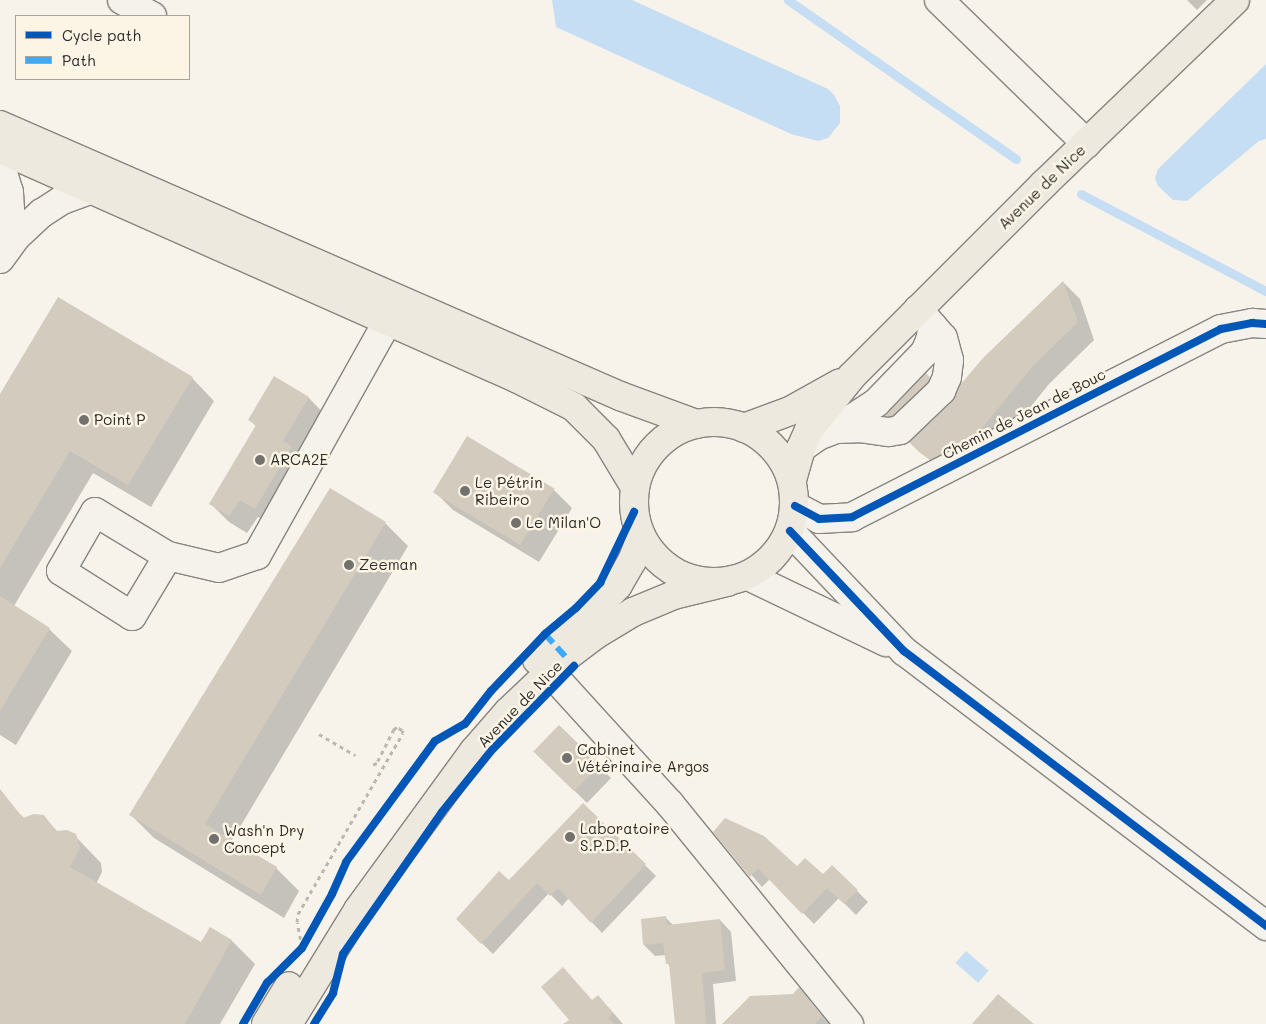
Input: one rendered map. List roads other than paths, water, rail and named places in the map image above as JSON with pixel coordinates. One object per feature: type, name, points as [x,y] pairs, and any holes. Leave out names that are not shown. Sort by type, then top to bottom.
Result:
[{"type":"main road","name":"Avenue de Nice","points":[[744,428],[790,411],[852,376],[925,318],[1050,179],[1235,0]]},
{"type":"main road","points":[[0,125],[620,396],[696,424]]},
{"type":"main road","points":[[0,149],[516,378],[574,407],[606,439],[635,487]]},
{"type":"main road","name":"Avenue de Nice","points":[[792,506],[801,448],[809,430],[852,376]]},
{"type":"main road","points":[[721,422],[744,428],[765,440],[782,458],[792,506],[773,557],[737,579],[693,580],[662,564],[641,537],[634,512],[635,487],[643,465],[656,446],[675,432],[696,424],[721,422]]},
{"type":"main road","name":"Avenue de Nice","points":[[288,1024],[358,910],[474,751],[508,712],[544,664],[618,585],[632,561],[641,537]]},
{"type":"main road","name":"Avenue de Nice","points":[[266,1024],[340,906],[417,801],[483,717],[544,664],[633,612],[674,595],[737,579]]},
{"type":"street","points":[[122,0],[150,15]]},
{"type":"street","points":[[939,0],[1086,144]]},
{"type":"street","points":[[0,163],[9,192],[10,209],[8,226],[0,254]]},
{"type":"street","points":[[0,259],[17,236],[42,214],[62,200],[90,190]]},
{"type":"street","points":[[836,429],[859,428],[889,432],[900,430],[941,391],[948,377],[948,360],[943,338],[925,318]]},
{"type":"street","points":[[801,448],[818,436],[836,429],[876,403],[924,352],[930,341],[925,318]]},
{"type":"street","points":[[168,556],[219,568],[257,555],[387,322]]},
{"type":"street","name":"Chemin de Jean de Bouc","points":[[792,506],[819,519],[852,517],[1221,329],[1252,323],[1266,324]]},
{"type":"street","points":[[792,506],[904,650]]},
{"type":"street","points":[[737,579],[904,650],[1266,926]]},
{"type":"street","points":[[544,664],[670,804],[849,1024]]},
{"type":"water","points":[[552,0],[632,0],[828,89],[840,106],[840,123],[828,138],[818,141],[791,134],[556,27]]},
{"type":"water","points":[[1266,64],[1266,139],[1259,141],[1187,201],[1173,200],[1158,186],[1155,178],[1158,169]]},
{"type":"water","points":[[966,951],[989,971],[978,983],[956,963]]},
{"type":"waterway","points":[[788,0],[1016,159]]},
{"type":"waterway","points":[[1081,194],[1266,291]]},
{"type":"place","name":"Point P","points":[[84,420]]},
{"type":"place","name":"ARCA2E","points":[[260,460]]},
{"type":"place","name":"Le Pétrin Ribeiro","points":[[465,491]]},
{"type":"place","name":"Le Milan'O","points":[[516,523]]},
{"type":"place","name":"Zeeman","points":[[349,565]]},
{"type":"place","name":"Cabinet Vétérinaire Argos","points":[[567,758]]},
{"type":"place","name":"Laboratoire S.P.D.P.","points":[[570,837]]},
{"type":"place","name":"Wash'n Dry Concept","points":[[214,839]]}]
